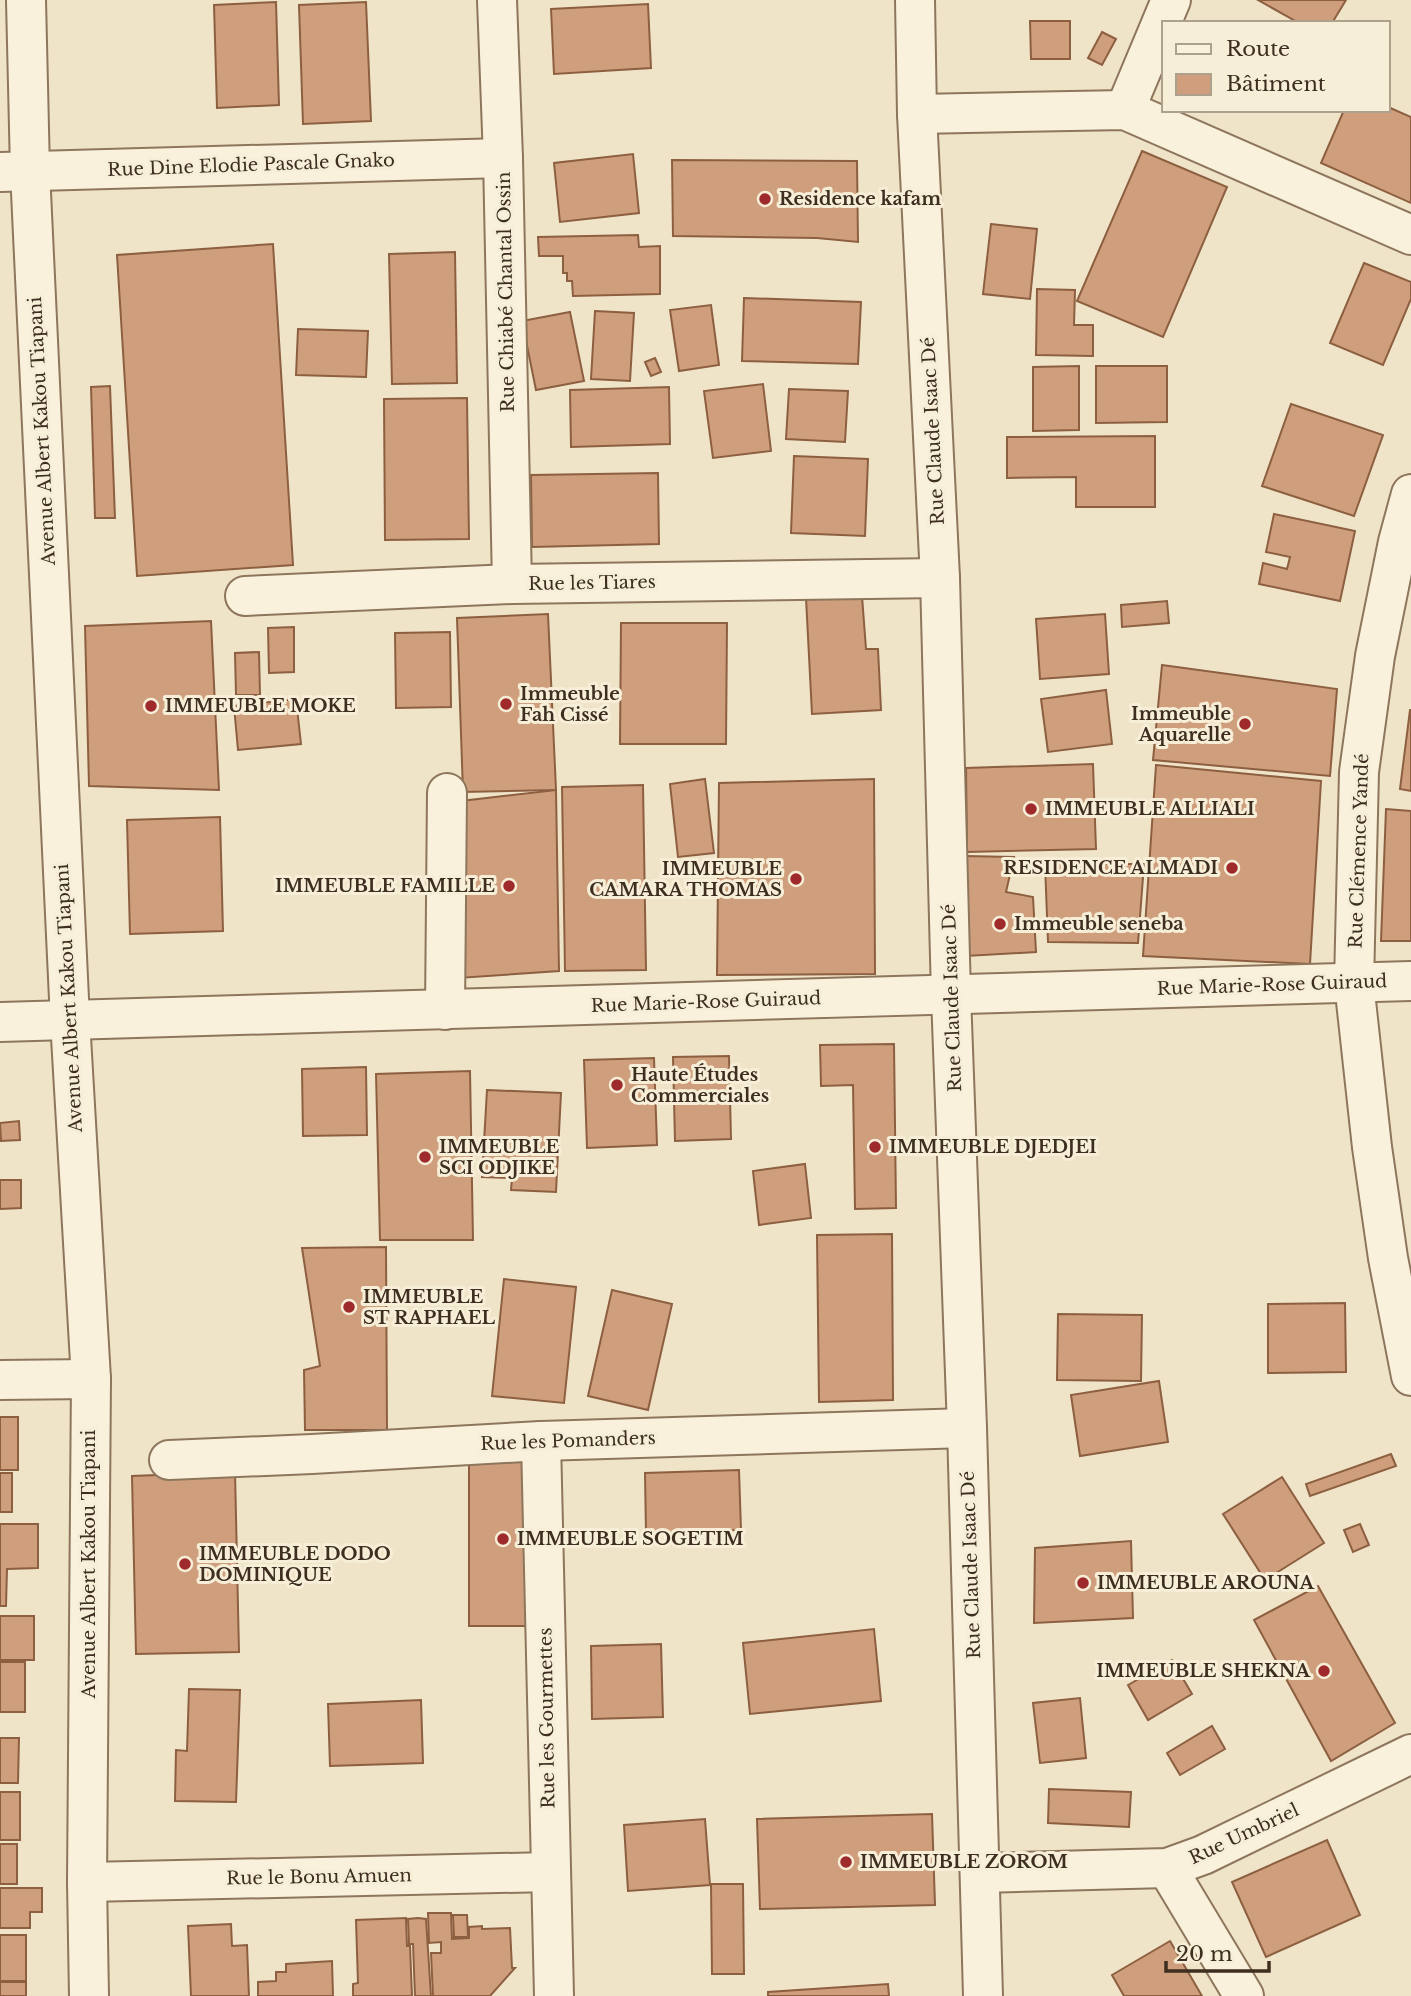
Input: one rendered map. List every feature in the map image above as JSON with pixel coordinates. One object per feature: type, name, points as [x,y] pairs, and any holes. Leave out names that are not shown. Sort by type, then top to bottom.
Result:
[{"type":"street","name":"Avenue Albert Kakou Tiapani","points":[[26,0],[15,172],[91,1379],[87,1882],[89,1996]]},
{"type":"street","name":"Rue Chiabé Chantal Ossin","points":[[497,0],[512,584]]},
{"type":"street","name":"Rue Claude Isaac Dé","points":[[915,0],[917,114],[940,578],[984,1996]]},
{"type":"street","points":[[1162,21],[1171,0]]},
{"type":"street","points":[[1125,110],[1162,22]]},
{"type":"street","points":[[917,114],[1125,110],[1411,235]]},
{"type":"street","name":"Rue Dine Elodie Pascale Gnako","points":[[15,172],[503,158]]},
{"type":"street","name":"Rue Clémence Yandé","points":[[1411,494],[1398,542],[1375,656],[1359,772],[1354,983],[1373,1159],[1388,1258],[1411,1376]]},
{"type":"street","name":"Rue les Tiares","points":[[245,596],[512,584],[940,578]]},
{"type":"street","points":[[444,1010],[447,793]]},
{"type":"street","name":"Rue Marie-Rose Guiraud","points":[[0,1023],[1411,981]]},
{"type":"street","points":[[0,1380],[91,1379]]},
{"type":"street","name":"Rue les Pomanders","points":[[169,1460],[541,1441],[967,1428]]},
{"type":"street","name":"Rue les Gourmettes","points":[[541,1441],[554,1996]]},
{"type":"street","name":"Rue Umbriel","points":[[981,1872],[1167,1868],[1203,1855],[1411,1754]]},
{"type":"street","points":[[1167,1868],[1244,1996]]},
{"type":"street","name":"Rue le Bonu Amuen","points":[[87,1882],[550,1872]]},
{"type":"building","points":[[1258,0],[1346,0],[1333,21],[1295,21]]},
{"type":"building","points":[[276,2],[279,105],[217,108],[214,5]]},
{"type":"building","points":[[366,2],[371,121],[303,124],[299,5]]},
{"type":"building","points":[[648,4],[651,68],[554,74],[551,9]]},
{"type":"building","points":[[1030,21],[1070,21],[1070,59],[1031,59]]},
{"type":"building","points":[[1102,32],[1116,39],[1102,65],[1088,58]]},
{"type":"building","points":[[1390,108],[1411,117],[1411,203],[1321,163],[1343,112],[1390,112]]},
{"type":"building","points":[[1142,151],[1227,187],[1163,337],[1077,301]]},
{"type":"building","points":[[633,154],[639,213],[560,222],[554,163]]},
{"type":"building","name":"Residence kafam","points":[[672,160],[857,161],[858,242],[817,238],[673,236]]},
{"type":"building","points":[[991,224],[1037,229],[1030,299],[983,294]]},
{"type":"building","points":[[638,235],[639,247],[660,246],[660,294],[573,296],[572,281],[567,281],[567,273],[563,273],[563,256],[539,256],[538,237]]},
{"type":"building","points":[[273,244],[293,565],[137,576],[117,255]]},
{"type":"building","points":[[455,252],[457,383],[392,384],[389,254]]},
{"type":"building","points":[[1364,263],[1411,282],[1411,299],[1383,365],[1330,343]]},
{"type":"building","points":[[1037,289],[1075,290],[1074,325],[1093,325],[1093,356],[1036,355]]},
{"type":"building","points":[[744,298],[861,302],[858,364],[742,361]]},
{"type":"building","points":[[711,305],[719,365],[679,371],[670,310]]},
{"type":"building","points":[[595,311],[634,313],[630,381],[591,379]]},
{"type":"building","points":[[570,312],[584,381],[536,390],[522,321]]},
{"type":"building","points":[[298,329],[368,331],[366,377],[296,375]]},
{"type":"building","points":[[655,358],[661,372],[651,376],[645,362]]},
{"type":"building","points":[[1079,366],[1079,430],[1033,431],[1033,367]]},
{"type":"building","points":[[1096,366],[1167,366],[1167,422],[1096,423]]},
{"type":"building","points":[[763,384],[771,451],[713,458],[704,391]]},
{"type":"building","points":[[110,386],[115,518],[95,518],[91,387]]},
{"type":"building","points":[[669,387],[670,444],[571,447],[570,390]]},
{"type":"building","points":[[789,389],[848,391],[845,442],[786,439]]},
{"type":"building","points":[[467,398],[469,539],[385,540],[384,399]]},
{"type":"building","points":[[1291,404],[1383,435],[1354,516],[1262,486]]},
{"type":"building","points":[[1155,436],[1155,507],[1076,507],[1076,477],[1007,478],[1007,437]]},
{"type":"building","points":[[794,456],[868,459],[865,536],[791,533]]},
{"type":"building","points":[[658,473],[659,544],[532,547],[531,475]]},
{"type":"building","points":[[1274,514],[1355,531],[1340,601],[1259,584],[1263,563],[1287,569],[1290,557],[1266,552]]},
{"type":"building","points":[[862,596],[866,649],[878,649],[881,710],[812,714],[806,598]]},
{"type":"building","points":[[1167,601],[1169,623],[1122,627],[1121,605]]},
{"type":"building","name":"Immeuble Fah Cissé","points":[[548,614],[556,790],[463,792],[457,618]]},
{"type":"building","points":[[1105,614],[1109,674],[1040,679],[1036,619]]},
{"type":"building","name":"IMMEUBLE MOKE","points":[[211,621],[219,790],[89,786],[85,626]]},
{"type":"building","points":[[621,623],[727,623],[726,744],[620,744]]},
{"type":"building","points":[[294,627],[294,672],[269,673],[268,628]]},
{"type":"building","points":[[450,632],[451,707],[396,708],[395,633]]},
{"type":"building","points":[[259,652],[260,695],[236,695],[235,653]]},
{"type":"building","name":"Immeuble Aquarelle","points":[[1162,665],[1337,689],[1330,776],[1153,760]]},
{"type":"building","points":[[1106,690],[1112,744],[1048,752],[1041,699]]},
{"type":"building","points":[[296,699],[301,744],[238,750],[234,706]]},
{"type":"building","points":[[1411,710],[1411,791],[1400,789]]},
{"type":"building","name":"IMMEUBLE ALLIALI","points":[[1093,764],[1096,849],[967,852],[966,768]]},
{"type":"building","name":"RESIDENCE ALMADI","points":[[1156,765],[1321,781],[1310,964],[1143,956]]},
{"type":"building","points":[[705,779],[714,853],[678,857],[670,784]]},
{"type":"building","name":"IMMEUBLE CAMARA THOMAS","points":[[874,779],[875,974],[717,975],[719,783]]},
{"type":"building","points":[[643,785],[646,970],[565,971],[562,787]]},
{"type":"building","name":"IMMEUBLE FAMILLE","points":[[556,790],[559,971],[458,978],[461,801]]},
{"type":"building","points":[[1386,809],[1411,811],[1411,941],[1381,941]]},
{"type":"building","points":[[220,817],[223,931],[130,934],[127,820]]},
{"type":"building","name":"Immeuble seneba","points":[[965,856],[1014,857],[1006,892],[1033,897],[1036,952],[966,956]]},
{"type":"building","points":[[1045,864],[1144,864],[1138,943],[1048,942]]},
{"type":"building","name":"IMMEUBLE DJEDJEI","points":[[894,1044],[896,1208],[855,1209],[853,1085],[821,1086],[820,1045]]},
{"type":"building","points":[[729,1056],[731,1139],[675,1141],[673,1057]]},
{"type":"building","points":[[654,1058],[657,1145],[587,1148],[584,1060]]},
{"type":"building","points":[[366,1067],[367,1135],[303,1136],[302,1069]]},
{"type":"building","name":"IMMEUBLE SCI ODJIKE","points":[[470,1071],[473,1240],[380,1240],[376,1074]]},
{"type":"building","points":[[487,1090],[561,1093],[556,1192],[511,1190],[512,1178],[482,1177]]},
{"type":"building","points":[[19,1121],[20,1140],[1,1141],[0,1123]]},
{"type":"building","points":[[805,1164],[811,1218],[759,1225],[753,1171]]},
{"type":"building","points":[[0,1180],[21,1180],[21,1208],[0,1209]]},
{"type":"building","points":[[892,1234],[893,1400],[819,1402],[817,1235]]},
{"type":"building","name":"IMMEUBLE ST RAPHAEL","points":[[386,1247],[387,1430],[305,1430],[304,1370],[320,1366],[302,1248]]},
{"type":"building","points":[[504,1279],[576,1287],[564,1403],[492,1396]]},
{"type":"building","points":[[612,1290],[672,1304],[648,1410],[588,1396]]},
{"type":"building","points":[[1345,1303],[1346,1372],[1268,1373],[1268,1304]]},
{"type":"building","points":[[1058,1314],[1142,1315],[1141,1381],[1057,1380]]},
{"type":"building","points":[[1159,1381],[1168,1442],[1080,1456],[1071,1395]]},
{"type":"building","points":[[0,1417],[18,1417],[18,1470],[0,1470]]},
{"type":"building","name":"IMMEUBLE SOGETIM","points":[[538,1450],[536,1626],[469,1626],[469,1453]]},
{"type":"building","points":[[1391,1454],[1396,1466],[1310,1496],[1306,1484]]},
{"type":"building","points":[[739,1470],[741,1530],[646,1533],[645,1473]]},
{"type":"building","name":"IMMEUBLE DODO DOMINIQUE","points":[[235,1472],[239,1652],[136,1654],[132,1476]]},
{"type":"building","points":[[0,1473],[12,1473],[12,1512],[0,1512]]},
{"type":"building","points":[[1282,1477],[1324,1543],[1265,1580],[1223,1514]]},
{"type":"building","points":[[0,1524],[38,1524],[38,1568],[7,1569],[6,1606],[0,1606]]},
{"type":"building","points":[[1360,1524],[1369,1545],[1353,1552],[1344,1530]]},
{"type":"building","name":"IMMEUBLE AROUNA","points":[[1131,1541],[1133,1618],[1034,1623],[1035,1548]]},
{"type":"building","name":"IMMEUBLE SHEKNA","points":[[1318,1586],[1395,1723],[1331,1761],[1254,1620]]},
{"type":"building","points":[[0,1616],[34,1616],[34,1660],[0,1660]]},
{"type":"building","points":[[874,1629],[881,1701],[750,1714],[743,1643]]},
{"type":"building","points":[[661,1644],[663,1717],[592,1719],[591,1646]]},
{"type":"building","points":[[1172,1660],[1192,1694],[1148,1720],[1128,1685]]},
{"type":"building","points":[[0,1662],[25,1662],[25,1712],[0,1712]]},
{"type":"building","points":[[189,1689],[240,1690],[236,1802],[175,1801],[176,1750],[187,1751]]},
{"type":"building","points":[[1080,1698],[1086,1758],[1040,1763],[1033,1703]]},
{"type":"building","points":[[421,1700],[423,1763],[330,1766],[328,1704]]},
{"type":"building","points":[[1212,1726],[1225,1749],[1180,1775],[1167,1753]]},
{"type":"building","points":[[0,1738],[19,1738],[18,1783],[0,1783]]},
{"type":"building","points":[[1049,1789],[1131,1792],[1129,1827],[1048,1823]]},
{"type":"building","points":[[0,1792],[20,1792],[20,1840],[0,1840]]},
{"type":"building","name":"IMMEUBLE ZOROM","points":[[932,1814],[935,1905],[760,1909],[757,1819]]},
{"type":"building","points":[[705,1819],[710,1885],[628,1891],[624,1825]]},
{"type":"building","points":[[1327,1840],[1360,1915],[1266,1957],[1232,1882]]},
{"type":"building","points":[[0,1844],[17,1844],[17,1884],[0,1884]]},
{"type":"building","points":[[711,1884],[743,1884],[744,1974],[712,1974]]},
{"type":"building","points":[[0,1888],[42,1888],[42,1912],[30,1912],[30,1928],[0,1928]]},
{"type":"building","points":[[428,1913],[451,1913],[452,1939],[469,1938],[469,1927],[510,1928],[512,1968],[515,1968],[490,1996],[433,1996],[431,1953],[441,1953],[441,1942],[429,1943]]},
{"type":"building","points":[[453,1915],[467,1915],[468,1937],[454,1937]]},
{"type":"building","points":[[406,1918],[412,1996],[353,1996],[353,1984],[358,1983],[356,1920]]},
{"type":"building","points":[[408,1919],[426,1919],[431,1996],[415,1996],[413,1944],[409,1944]]},
{"type":"building","points":[[231,1924],[232,1946],[247,1945],[249,1996],[191,1996],[188,1926]]},
{"type":"building","points":[[0,1935],[26,1935],[26,1981],[0,1981]]},
{"type":"building","points":[[1170,1941],[1202,1996],[1124,1996],[1112,1975]]},
{"type":"building","points":[[332,1961],[333,1996],[258,1996],[258,1982],[276,1981],[276,1972],[286,1972],[286,1964]]},
{"type":"building","points":[[0,1982],[26,1982],[26,1996],[0,1996]]},
{"type":"building","points":[[888,1984],[889,1996],[768,1996],[768,1992]]},
{"type":"place","name":"Residence kafam","points":[[765,199]]},
{"type":"place","name":"Immeuble Fah Cissé","points":[[506,704]]},
{"type":"place","name":"IMMEUBLE MOKE","points":[[151,706]]},
{"type":"place","name":"Immeuble Aquarelle","points":[[1245,724]]},
{"type":"place","name":"IMMEUBLE ALLIALI","points":[[1031,809]]},
{"type":"place","name":"RESIDENCE ALMADI","points":[[1232,868]]},
{"type":"place","name":"IMMEUBLE CAMARA THOMAS","points":[[796,879]]},
{"type":"place","name":"IMMEUBLE FAMILLE","points":[[509,886]]},
{"type":"place","name":"Immeuble seneba","points":[[1000,924]]},
{"type":"place","name":"Haute Études Commerciales","points":[[617,1085]]},
{"type":"place","name":"IMMEUBLE DJEDJEI","points":[[875,1147]]},
{"type":"place","name":"IMMEUBLE SCI ODJIKE","points":[[425,1157]]},
{"type":"place","name":"IMMEUBLE ST RAPHAEL","points":[[349,1307]]},
{"type":"place","name":"IMMEUBLE SOGETIM","points":[[503,1539]]},
{"type":"place","name":"IMMEUBLE DODO DOMINIQUE","points":[[185,1564]]},
{"type":"place","name":"IMMEUBLE AROUNA","points":[[1083,1583]]},
{"type":"place","name":"IMMEUBLE SHEKNA","points":[[1324,1671]]},
{"type":"place","name":"IMMEUBLE ZOROM","points":[[846,1862]]}]
